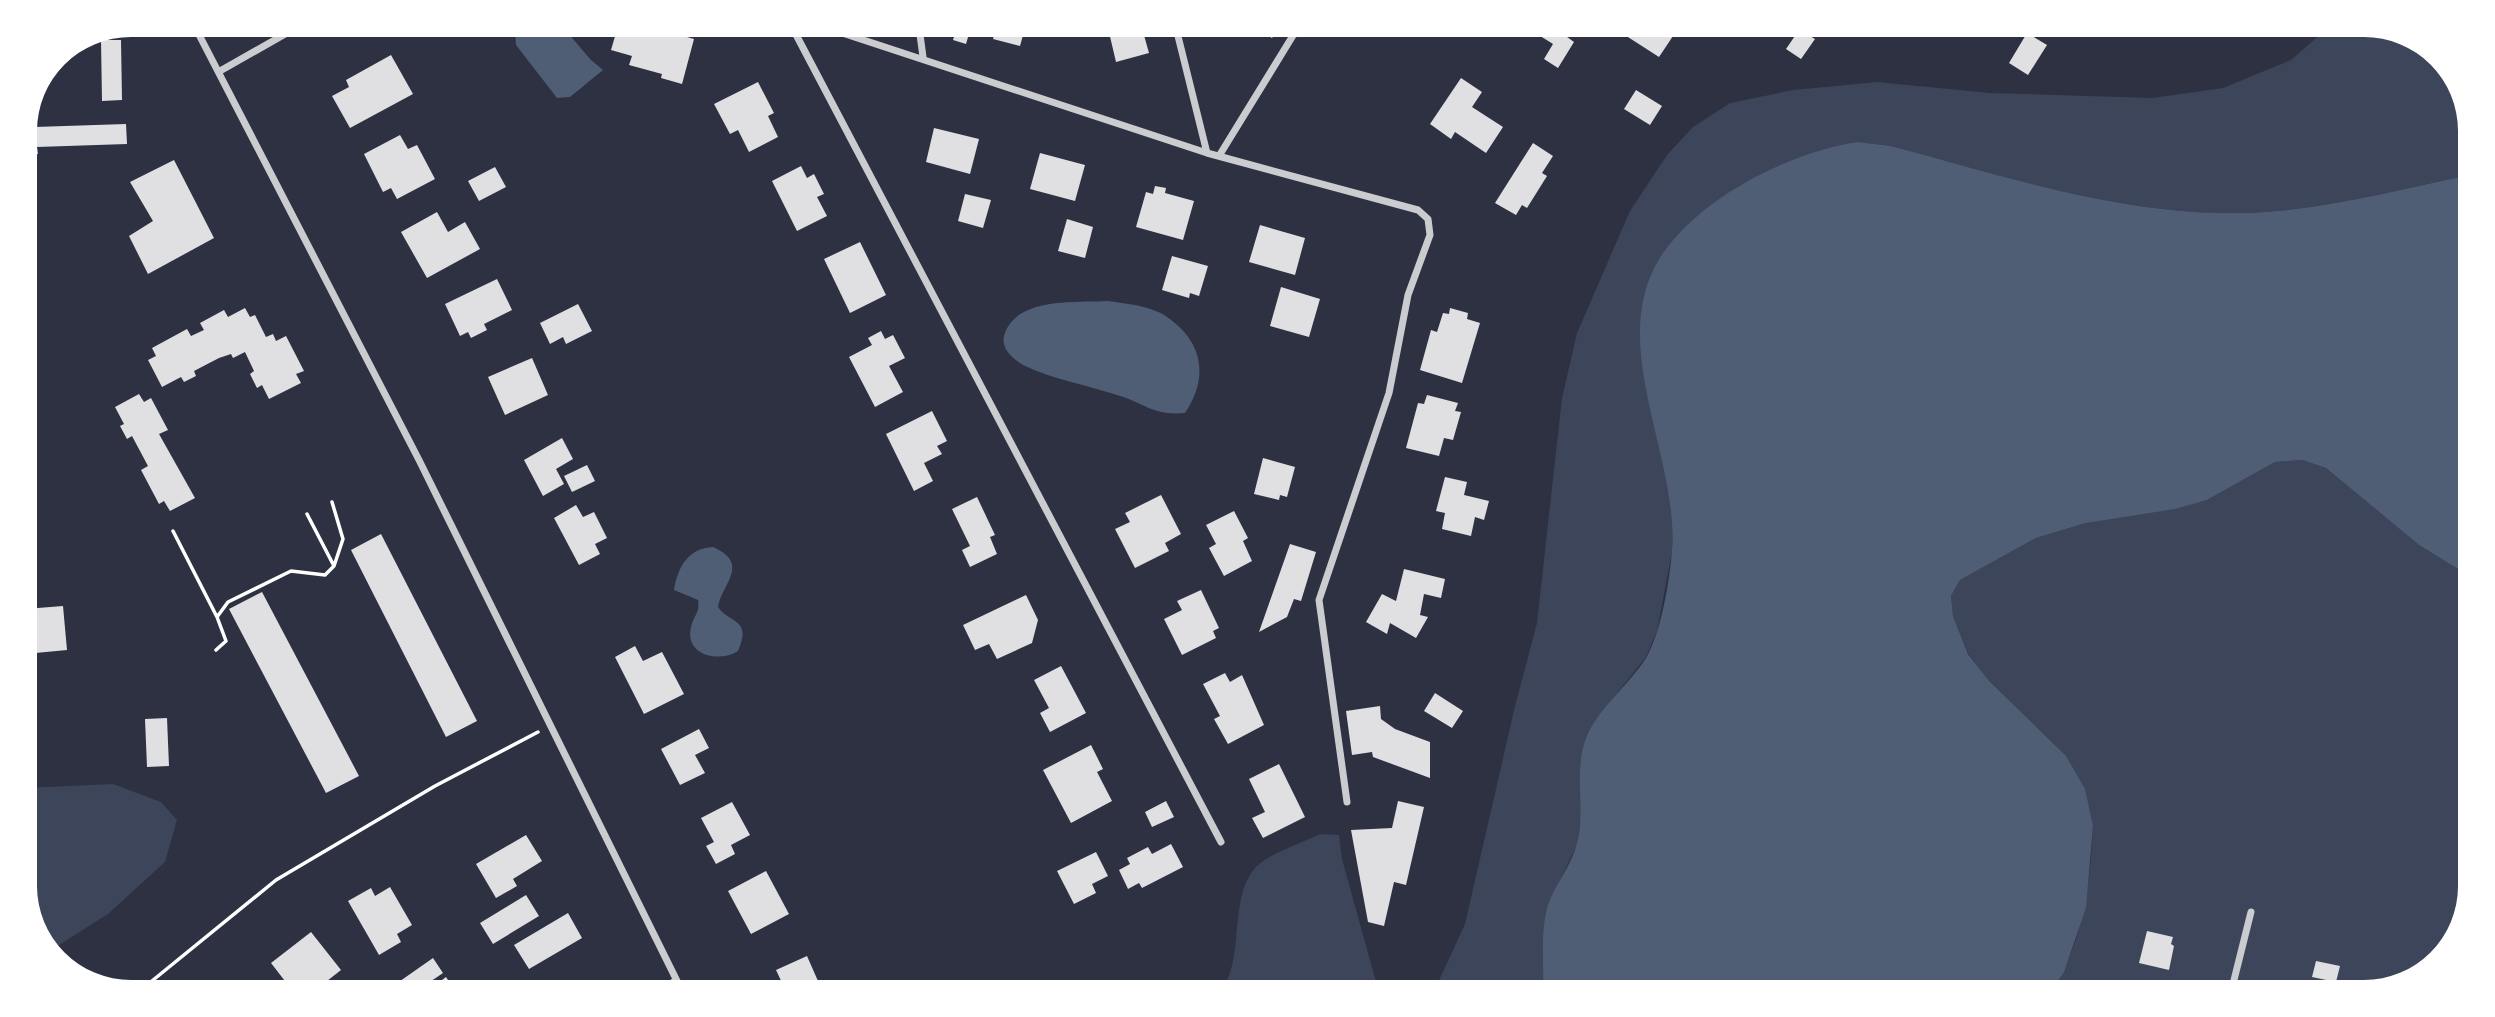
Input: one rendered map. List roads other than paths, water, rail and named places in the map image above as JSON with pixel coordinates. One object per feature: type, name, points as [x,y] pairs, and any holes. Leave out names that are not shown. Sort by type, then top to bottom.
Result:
[{"type":"street","points":[[201,37],[419,460],[676,980]]},
{"type":"street","points":[[220,71],[280,37]]},
{"type":"street","points":[[797,37],[1221,842]]},
{"type":"street","points":[[857,37],[1206,153],[1418,210],[1428,219],[1430,235],[1408,295],[1389,393],[1319,600],[1347,802]]},
{"type":"street","points":[[920,37],[923,57]]},
{"type":"street","points":[[1178,37],[1206,153]]},
{"type":"street","points":[[1219,156],[1292,37]]},
{"type":"street","points":[[2234,980],[2251,912]]}]
